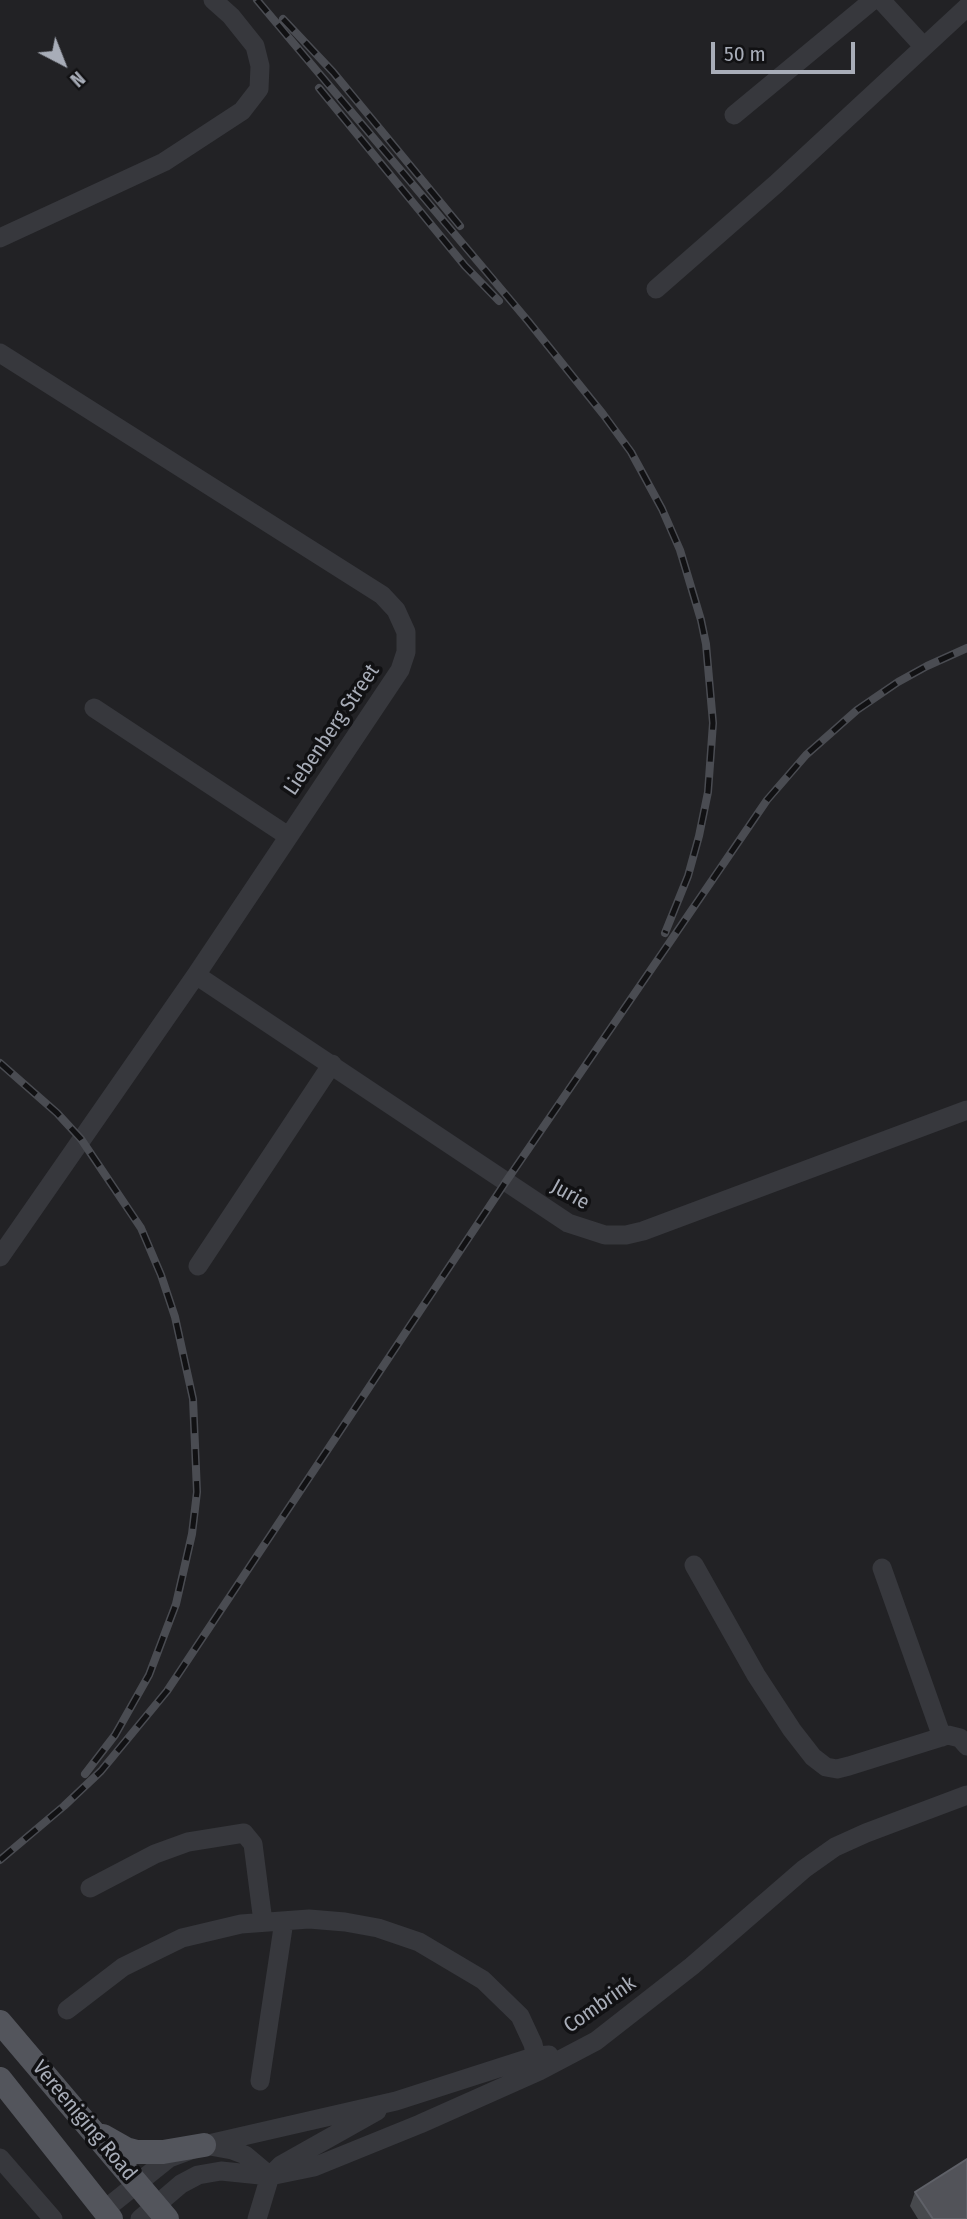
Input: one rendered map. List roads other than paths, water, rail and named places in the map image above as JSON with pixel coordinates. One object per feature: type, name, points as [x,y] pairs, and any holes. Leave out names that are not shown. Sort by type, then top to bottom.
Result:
[{"type":"main road","name":"Vereeniging Road","points":[[0,2022],[136,2183],[154,2214]]},
{"type":"main road","name":"Vereeniging Road","points":[[0,2079],[107,2215]]},
{"type":"main road","points":[[88,2126],[117,2145],[137,2152],[163,2152],[204,2144]]},
{"type":"street","points":[[0,237],[164,162],[242,111],[259,89],[260,66],[255,46],[213,0]]},
{"type":"street","points":[[734,115],[873,0]]},
{"type":"street","points":[[881,0],[923,47]]},
{"type":"street","points":[[656,289],[776,184],[967,7]]},
{"type":"street","name":"Liebenberg Street","points":[[0,353],[382,595],[396,610],[406,632],[406,652],[400,670],[196,975],[0,1257]]},
{"type":"street","points":[[94,708],[288,836]]},
{"type":"street","name":"Jurie","points":[[196,975],[568,1223],[605,1235],[643,1231],[967,1110]]},
{"type":"street","points":[[198,1266],[332,1064]]},
{"type":"street","points":[[694,1565],[770,1697],[813,1758],[826,1767],[837,1769],[849,1766],[948,1735],[960,1738],[967,1746]]},
{"type":"street","points":[[882,1568],[942,1737]]},
{"type":"street","name":"Combrink","points":[[538,2063],[568,2055],[596,2041],[692,1966],[804,1869],[835,1847],[967,1795]]},
{"type":"street","points":[[90,1888],[155,1854],[188,1842],[244,1833],[253,1844],[263,1922]]},
{"type":"street","points":[[67,2010],[123,1967],[182,1938],[241,1924],[309,1919],[345,1922],[378,1928],[419,1942],[475,1974],[504,1998],[520,2016],[533,2044],[538,2063]]},
{"type":"street","points":[[260,2081],[284,1921]]},
{"type":"street","points":[[107,2215],[136,2183],[169,2158],[204,2144],[396,2101],[538,2063]]},
{"type":"street","points":[[154,2214],[181,2184],[211,2172],[270,2176],[314,2166],[362,2148],[538,2063]]},
{"type":"street","points":[[257,2219],[270,2176],[294,2156],[396,2101]]},
{"type":"street","points":[[352,2125],[362,2148]]},
{"type":"street","points":[[204,2144],[245,2155],[270,2176]]},
{"type":"street","points":[[0,2158],[53,2219]]},
{"type":"railway","points":[[257,0],[603,414],[631,452],[662,509],[680,550],[706,644],[713,723],[708,792],[699,836],[688,876],[665,933]]},
{"type":"railway","points":[[283,19],[333,72],[460,226]]},
{"type":"railway","points":[[319,88],[465,266],[499,301]]},
{"type":"railway","points":[[0,1860],[101,1771],[167,1691],[505,1183],[767,800],[806,755],[857,710],[898,682],[967,648]]},
{"type":"railway","points":[[0,1063],[57,1113],[81,1139],[141,1228],[175,1317],[193,1399],[197,1492],[192,1534],[176,1604],[149,1675],[115,1735],[85,1774]]}]
